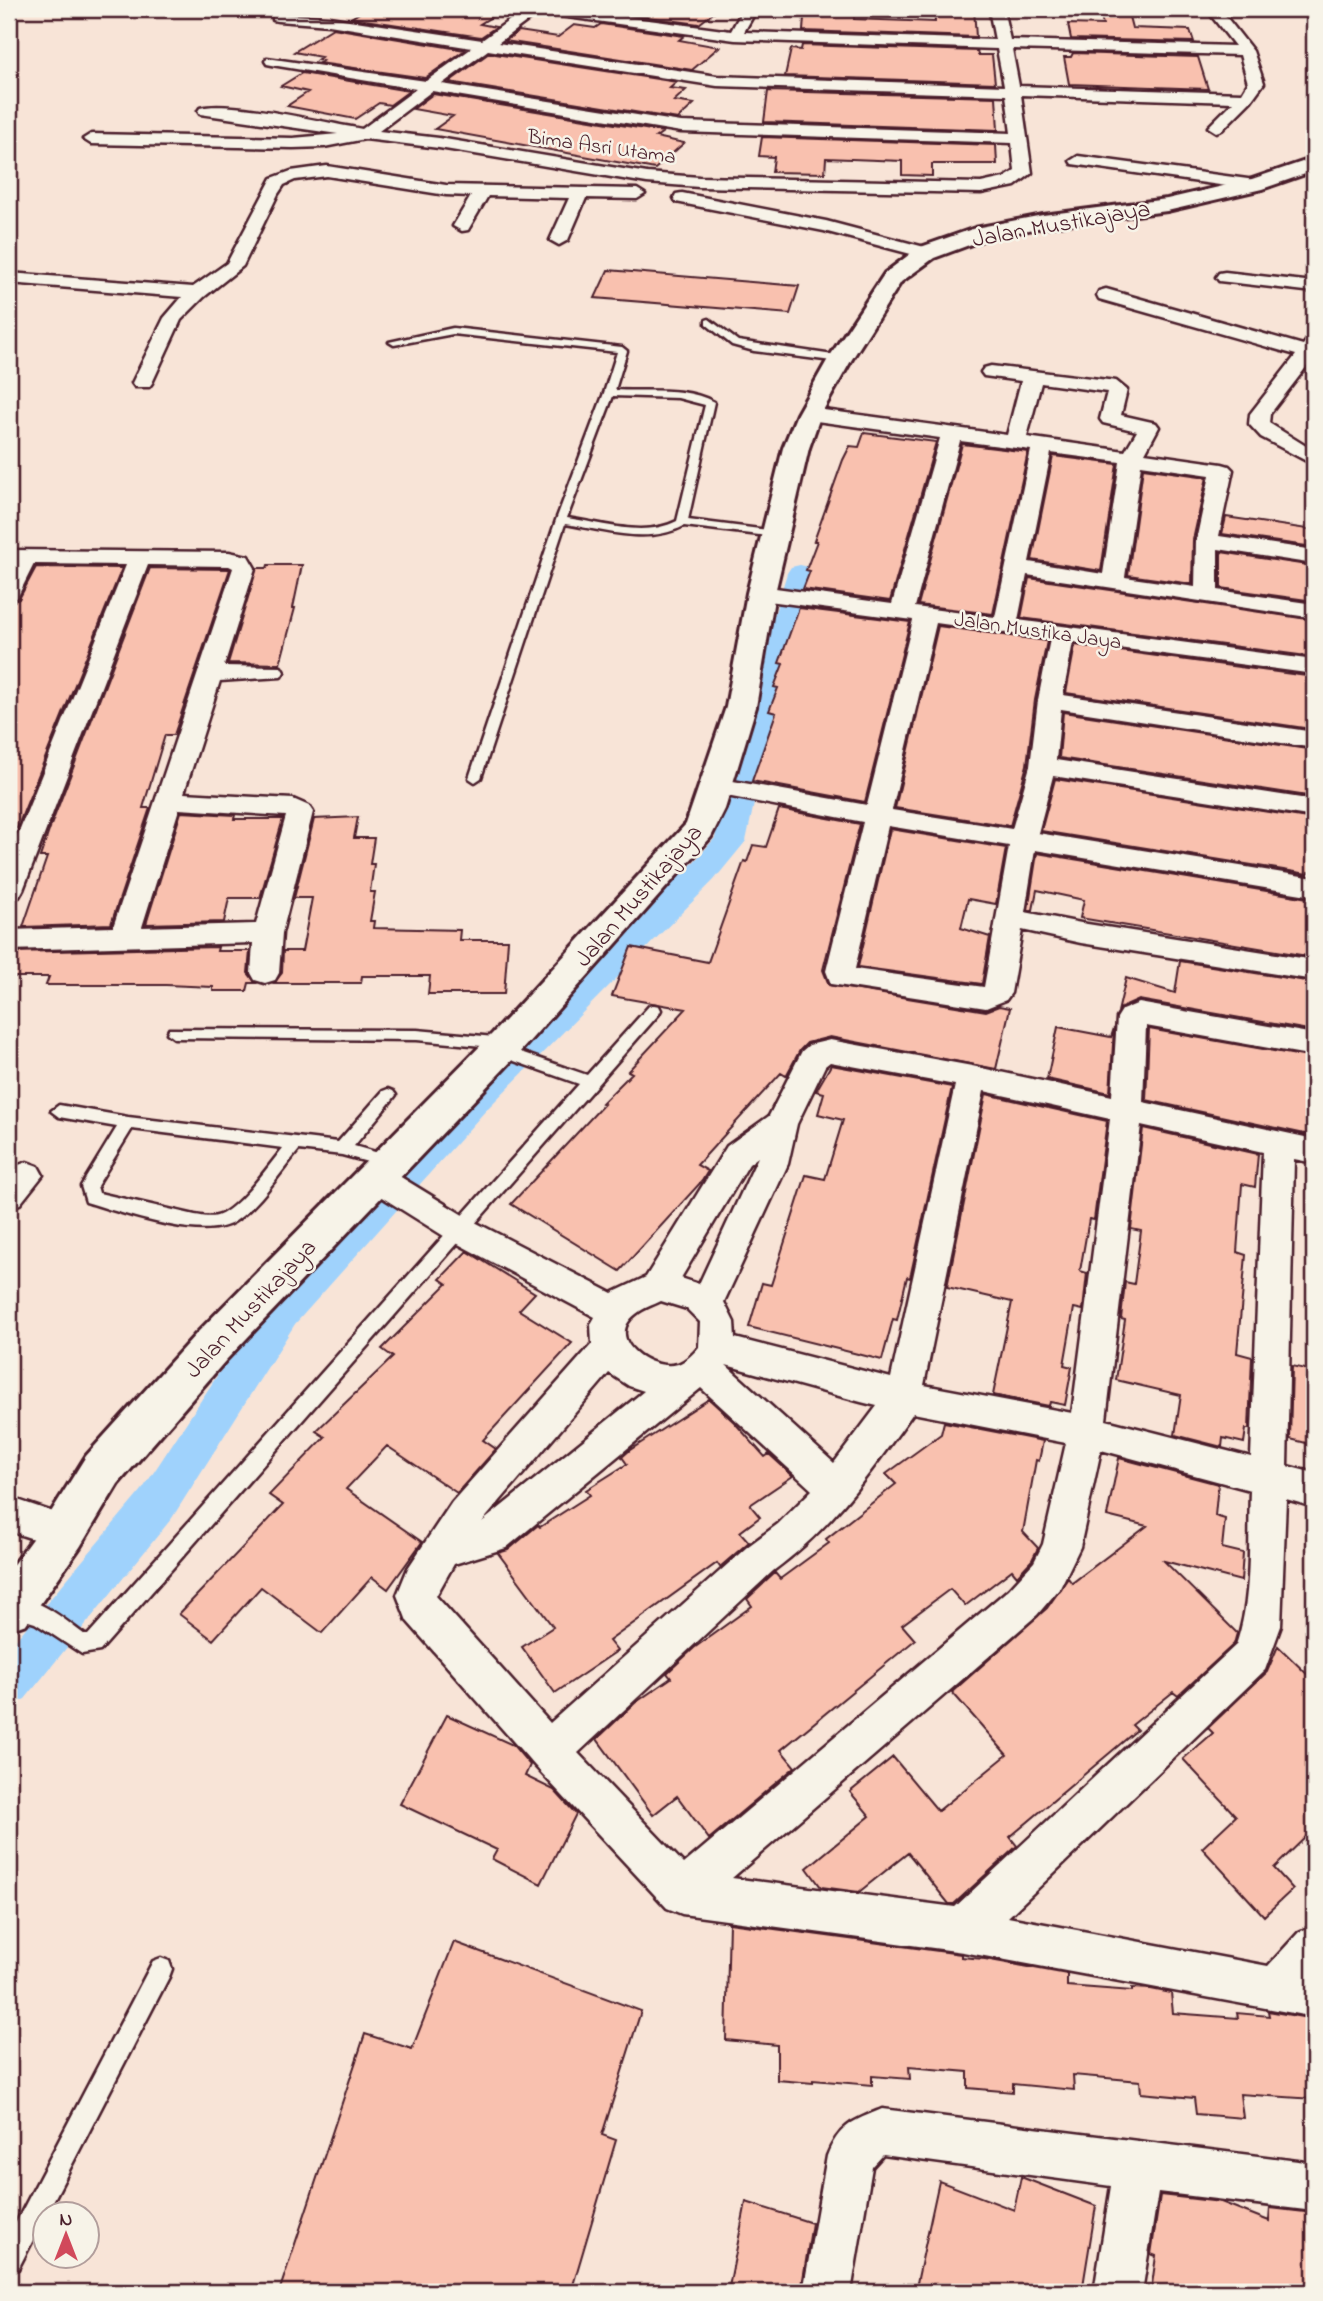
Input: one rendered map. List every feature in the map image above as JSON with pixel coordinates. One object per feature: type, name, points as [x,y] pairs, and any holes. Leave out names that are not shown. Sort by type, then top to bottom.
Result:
[{"type":"main road","name":"Jalan Mustikajaya","points":[[19,1610],[102,1470],[211,1347],[503,1047],[700,829],[741,707],[761,593],[796,448],[809,414],[840,359],[893,278],[926,253],[954,242],[1017,225],[1167,205],[1255,185],[1314,164]]},
{"type":"street","points":[[206,111],[231,112],[365,134],[536,9],[735,36],[1246,51]]},
{"type":"street","points":[[735,36],[750,9]]},
{"type":"street","name":"Bima Asri Utama","points":[[91,139],[293,143],[324,142],[365,134],[439,143],[647,178],[699,182],[951,189],[997,185],[1024,173],[1013,92],[996,9]]},
{"type":"street","points":[[1213,9],[1246,51],[1256,83],[1246,98],[1216,127]]},
{"type":"street","points":[[278,17],[329,21],[717,81],[1246,98]]},
{"type":"street","points":[[272,61],[681,127],[1018,138]]},
{"type":"street","points":[[1078,161],[1255,185]]},
{"type":"street","points":[[142,383],[173,318],[197,293],[234,266],[270,194],[278,182],[291,176],[327,172],[413,187],[482,192],[580,192],[694,199],[826,226],[926,253]]},
{"type":"street","points":[[463,226],[482,192]]},
{"type":"street","points":[[559,240],[580,192]]},
{"type":"street","points":[[1225,277],[1314,287]]},
{"type":"street","points":[[9,278],[197,293]]},
{"type":"street","points":[[1106,295],[1312,350],[1260,414],[1259,424],[1268,433],[1314,459]]},
{"type":"street","points":[[991,372],[1109,385],[1117,390],[1110,419],[1149,428],[1131,459],[1113,582]]},
{"type":"street","points":[[1016,442],[1032,376]]},
{"type":"street","points":[[809,414],[1222,470],[1207,541],[1206,594]]},
{"type":"street","points":[[951,435],[914,613],[879,816],[840,971],[841,977],[986,998],[998,990],[1023,838],[1043,766],[1063,633]]},
{"type":"street","points":[[1005,625],[1042,447]]},
{"type":"street","points":[[1207,541],[1314,557]]},
{"type":"street","points":[[9,593],[17,558],[229,559],[240,561],[244,568],[124,938]]},
{"type":"street","points":[[9,890],[139,559]]},
{"type":"street","points":[[1016,567],[1314,611]]},
{"type":"street","name":"Jalan Mustika Jaya","points":[[761,593],[1314,667]]},
{"type":"street","points":[[209,674],[272,672]]},
{"type":"street","points":[[1051,700],[1314,740]]},
{"type":"street","points":[[1043,766],[1314,809]]},
{"type":"street","points":[[716,786],[879,816],[1314,887]]},
{"type":"street","points":[[167,800],[293,808],[300,812],[268,933],[265,973]]},
{"type":"street","points":[[1010,918],[1081,933],[1314,970]]},
{"type":"street","points":[[9,940],[268,933]]},
{"type":"street","points":[[682,1893],[1023,1602],[1047,1575],[1061,1547],[1087,1430],[1127,1110],[1132,1018],[1136,1014],[1314,1045]]},
{"type":"street","points":[[707,1303],[772,1164],[781,1124],[813,1059],[820,1053],[830,1051],[972,1077],[1314,1151]]},
{"type":"street","points":[[549,1752],[760,1559],[791,1536],[837,1489],[904,1398],[972,1077]]},
{"type":"street","points":[[657,1287],[738,1155],[781,1124]]},
{"type":"street","points":[[963,1930],[1251,1657],[1262,1626],[1265,1591],[1279,1143]]},
{"type":"street","points":[[382,1169],[459,1229],[613,1310]]},
{"type":"street","points":[[442,1550],[493,1536],[703,1365],[719,1322],[707,1303],[683,1291],[657,1287],[634,1295],[613,1310],[608,1331],[609,1349],[621,1364],[640,1378],[703,1365],[904,1398],[1087,1430],[1314,1490]]},
{"type":"street","points":[[609,1349],[465,1514],[421,1581],[416,1595],[421,1608],[549,1752],[682,1893],[963,1930],[1295,1992],[1314,1947]]},
{"type":"street","points":[[703,1365],[837,1489]]},
{"type":"street","points":[[9,1514],[64,1532]]},
{"type":"street","points":[[827,2292],[850,2156],[864,2140],[882,2132],[1314,2187]]},
{"type":"street","points":[[1118,2292],[1138,2166]]},
{"type":"lane","points":[[709,322],[735,343],[840,359]]},
{"type":"lane","points":[[394,342],[453,331],[612,347],[622,351],[561,520],[475,778]]},
{"type":"lane","points":[[609,393],[690,397],[705,399],[710,404],[682,523]]},
{"type":"lane","points":[[561,520],[648,534],[666,531],[682,523],[776,534]]},
{"type":"lane","points":[[19,1610],[88,1646],[93,1644],[654,1010]]},
{"type":"lane","points":[[174,1034],[417,1035],[503,1047],[590,1082]]},
{"type":"lane","points":[[342,1149],[388,1095]]},
{"type":"lane","points":[[58,1111],[128,1123],[342,1149],[382,1169]]},
{"type":"lane","points":[[128,1123],[89,1186],[92,1197],[199,1224],[221,1222],[238,1210],[296,1143]]},
{"type":"lane","points":[[9,2260],[161,1969]]},
{"type":"building","points":[[366,9],[504,9],[480,24],[496,27],[481,37],[351,18]]},
{"type":"building","points":[[622,9],[718,9],[699,24],[616,13]]},
{"type":"building","points":[[826,9],[854,9],[854,19],[935,22],[934,9],[974,9],[976,37],[803,31],[804,17],[825,17]]},
{"type":"building","points":[[1099,9],[1127,9],[1132,28],[1190,30],[1194,42],[1071,39],[1068,24],[1103,25]]},
{"type":"building","points":[[601,24],[684,36],[679,40],[719,47],[692,70],[505,41],[519,31],[558,37],[574,25],[595,28]]},
{"type":"building","points":[[333,28],[465,50],[425,78],[319,63],[322,61],[317,60],[321,57],[294,52]]},
{"type":"building","points":[[802,45],[977,51],[978,55],[992,55],[995,83],[785,76],[791,49],[801,50]]},
{"type":"building","points":[[489,53],[677,82],[670,88],[686,90],[674,101],[694,104],[678,119],[449,82]]},
{"type":"building","points":[[1073,53],[1198,57],[1208,89],[1069,84],[1064,57],[1071,57]]},
{"type":"building","points":[[302,73],[409,91],[390,105],[379,103],[355,119],[287,106],[308,92],[281,86]]},
{"type":"building","points":[[768,91],[996,97],[998,130],[764,122]]},
{"type":"building","points":[[433,94],[663,132],[656,137],[684,143],[655,169],[435,129],[453,116],[413,109]]},
{"type":"building","points":[[762,137],[996,145],[997,164],[932,164],[932,176],[902,175],[902,161],[826,158],[825,173],[772,172],[774,157],[759,156]]},
{"type":"building","points":[[608,270],[799,286],[790,314],[595,298]]},
{"type":"building","points":[[864,433],[936,442],[890,601],[803,589],[810,571],[806,570],[817,541],[814,541],[843,460],[850,446],[859,447]]},
{"type":"building","points":[[962,444],[1028,452],[993,614],[918,605]]},
{"type":"building","points":[[1053,456],[1117,464],[1101,571],[1032,560]]},
{"type":"building","points":[[1143,468],[1207,477],[1193,540],[1192,584],[1128,575]]},
{"type":"building","points":[[1226,517],[1314,530],[1314,547],[1222,534]]},
{"type":"building","points":[[1221,552],[1314,566],[1314,601],[1221,588]]},
{"type":"building","points":[[268,565],[302,565],[295,608],[280,664],[228,663],[257,568],[267,568]]},
{"type":"building","points":[[36,567],[122,568],[17,828],[9,828],[9,610],[12,602],[19,599]]},
{"type":"building","points":[[150,568],[230,569],[174,735],[165,735],[143,808],[150,808],[111,924],[23,927],[47,857],[40,857],[50,828]]},
{"type":"building","points":[[1029,578],[1314,620],[1314,657],[1021,618]]},
{"type":"building","points":[[799,608],[910,622],[865,802],[752,781],[776,713],[769,711],[783,664],[779,663]]},
{"type":"building","points":[[938,626],[1047,641],[1035,700],[1027,765],[1010,826],[895,808]]},
{"type":"building","points":[[1075,645],[1314,677],[1311,729],[1066,693]]},
{"type":"building","points":[[1063,712],[1314,750],[1314,797],[1059,758]]},
{"type":"building","points":[[1055,779],[1314,819],[1314,873],[1041,831]]},
{"type":"building","points":[[779,809],[860,824],[823,970],[829,985],[986,1011],[999,1006],[1010,1008],[996,1069],[830,1037],[807,1043],[800,1050],[786,1076],[781,1073],[697,1165],[708,1171],[702,1181],[620,1271],[511,1204],[632,1073],[628,1071],[686,1009],[612,996],[631,947],[708,962],[744,861],[747,862],[753,845],[766,847]]},
{"type":"building","points":[[181,812],[235,815],[234,819],[283,819],[260,898],[229,898],[224,922],[146,924]]},
{"type":"building","points":[[358,817],[354,838],[374,838],[370,864],[374,864],[370,892],[375,892],[370,921],[374,921],[373,928],[460,930],[459,940],[508,940],[504,994],[428,994],[430,976],[362,976],[361,983],[274,983],[282,973],[283,951],[302,951],[312,898],[294,898],[314,819]]},
{"type":"building","points":[[890,829],[1006,848],[996,904],[968,899],[961,928],[990,937],[982,984],[858,967]]},
{"type":"building","points":[[1037,853],[1308,898],[1307,929],[1314,930],[1313,957],[1080,918],[1084,900],[1037,890],[1033,910],[1028,910]]},
{"type":"building","points":[[218,947],[217,951],[250,951],[248,973],[256,983],[249,983],[247,991],[213,991],[213,987],[166,985],[46,985],[49,977],[9,977],[14,952]]},
{"type":"building","points":[[1180,961],[1312,982],[1314,1031],[1139,1000],[1118,1012],[1126,978],[1175,993]]},
{"type":"building","points":[[1058,1027],[1111,1037],[1114,1028],[1110,1093],[1047,1079]]},
{"type":"building","points":[[1149,1029],[1314,1058],[1314,1136],[1146,1100]]},
{"type":"building","points":[[831,1065],[952,1087],[910,1278],[907,1277],[897,1320],[893,1319],[882,1360],[749,1327],[762,1283],[771,1285],[806,1175],[825,1179],[843,1120],[818,1114],[824,1093],[816,1091]]},
{"type":"building","points":[[986,1094],[1107,1121],[1094,1220],[1089,1219],[1080,1271],[1087,1273],[1083,1310],[1074,1308],[1064,1365],[1072,1367],[1065,1405],[1050,1402],[1049,1406],[993,1395],[1012,1302],[947,1287]]},
{"type":"building","points":[[1143,1128],[1258,1154],[1255,1187],[1242,1184],[1237,1252],[1246,1255],[1237,1353],[1252,1357],[1249,1429],[1246,1429],[1244,1443],[1223,1438],[1222,1447],[1175,1435],[1181,1395],[1116,1380],[1125,1320],[1121,1319],[1125,1282],[1134,1284],[1141,1231],[1131,1229]]},
{"type":"building","points":[[467,1251],[535,1293],[519,1310],[572,1343],[483,1440],[496,1449],[457,1493],[387,1446],[346,1489],[422,1542],[388,1589],[372,1577],[322,1633],[261,1587],[213,1640],[179,1614],[283,1505],[269,1495],[325,1437],[316,1431],[393,1357],[382,1349],[447,1284],[440,1279]]},
{"type":"building","points":[[1292,1366],[1314,1371],[1314,1445],[1290,1439]]},
{"type":"building","points":[[709,1399],[765,1457],[769,1454],[793,1476],[750,1505],[760,1517],[740,1532],[749,1542],[720,1567],[717,1563],[609,1641],[617,1651],[555,1693],[522,1647],[553,1627],[498,1553],[508,1550],[538,1525],[540,1527],[590,1495],[586,1490],[627,1464],[622,1457],[630,1450]]},
{"type":"building","points":[[944,1422],[1043,1441],[1039,1461],[1036,1460],[1023,1532],[1038,1548],[1032,1560],[1017,1576],[1012,1570],[965,1606],[950,1589],[902,1625],[915,1640],[781,1750],[795,1767],[709,1839],[677,1796],[653,1815],[597,1739],[635,1703],[671,1678],[667,1673],[694,1648],[752,1606],[747,1599],[775,1573],[780,1579],[829,1543],[826,1539],[896,1484],[886,1474],[941,1434]]},
{"type":"building","points":[[1119,1458],[1218,1484],[1215,1516],[1225,1519],[1222,1548],[1243,1553],[1241,1581],[1164,1561],[1237,1633],[1234,1644],[1178,1696],[1173,1692],[1132,1725],[1137,1730],[1010,1837],[1017,1846],[954,1904],[949,1904],[908,1853],[859,1892],[821,1887],[807,1868],[870,1816],[850,1792],[893,1757],[938,1811],[1007,1755],[952,1692],[1047,1608],[1068,1578],[1072,1583],[1147,1526],[1107,1516]]},
{"type":"building","points":[[1278,1646],[1314,1681],[1314,1829],[1274,1868],[1293,1889],[1264,1916],[1202,1848],[1236,1816],[1183,1759],[1213,1733],[1208,1728],[1267,1672]]},
{"type":"building","points":[[447,1715],[513,1745],[530,1765],[525,1776],[554,1790],[576,1814],[541,1884],[492,1859],[497,1850],[400,1804]]},
{"type":"building","points":[[729,1923],[961,1954],[961,1957],[1067,1974],[1067,1986],[1132,1991],[1132,1988],[1151,1989],[1171,1993],[1173,2013],[1238,2018],[1237,2013],[1269,2016],[1268,2011],[1314,2019],[1314,2099],[1240,2094],[1243,2118],[1196,2114],[1194,2098],[1141,2093],[1140,2081],[1073,2075],[1074,2090],[1013,2084],[1013,2092],[968,2088],[968,2072],[909,2067],[910,2079],[872,2076],[872,2085],[777,2080],[777,2045],[726,2040]]},
{"type":"building","points":[[454,1942],[641,2011],[602,2135],[616,2140],[571,2292],[279,2292],[365,2034],[412,2049]]},
{"type":"building","points":[[1021,2177],[1096,2206],[1082,2292],[915,2292],[939,2181],[1014,2210]]},
{"type":"building","points":[[1160,2195],[1221,2202],[1269,2221],[1270,2208],[1314,2213],[1314,2292],[1151,2292],[1156,2256],[1151,2254]]},
{"type":"building","points":[[746,2202],[812,2223],[801,2292],[728,2292]]},
{"type":"waterway","points":[[9,1683],[157,1504],[281,1312],[475,1098],[703,872],[730,841],[755,729],[800,573]]}]
